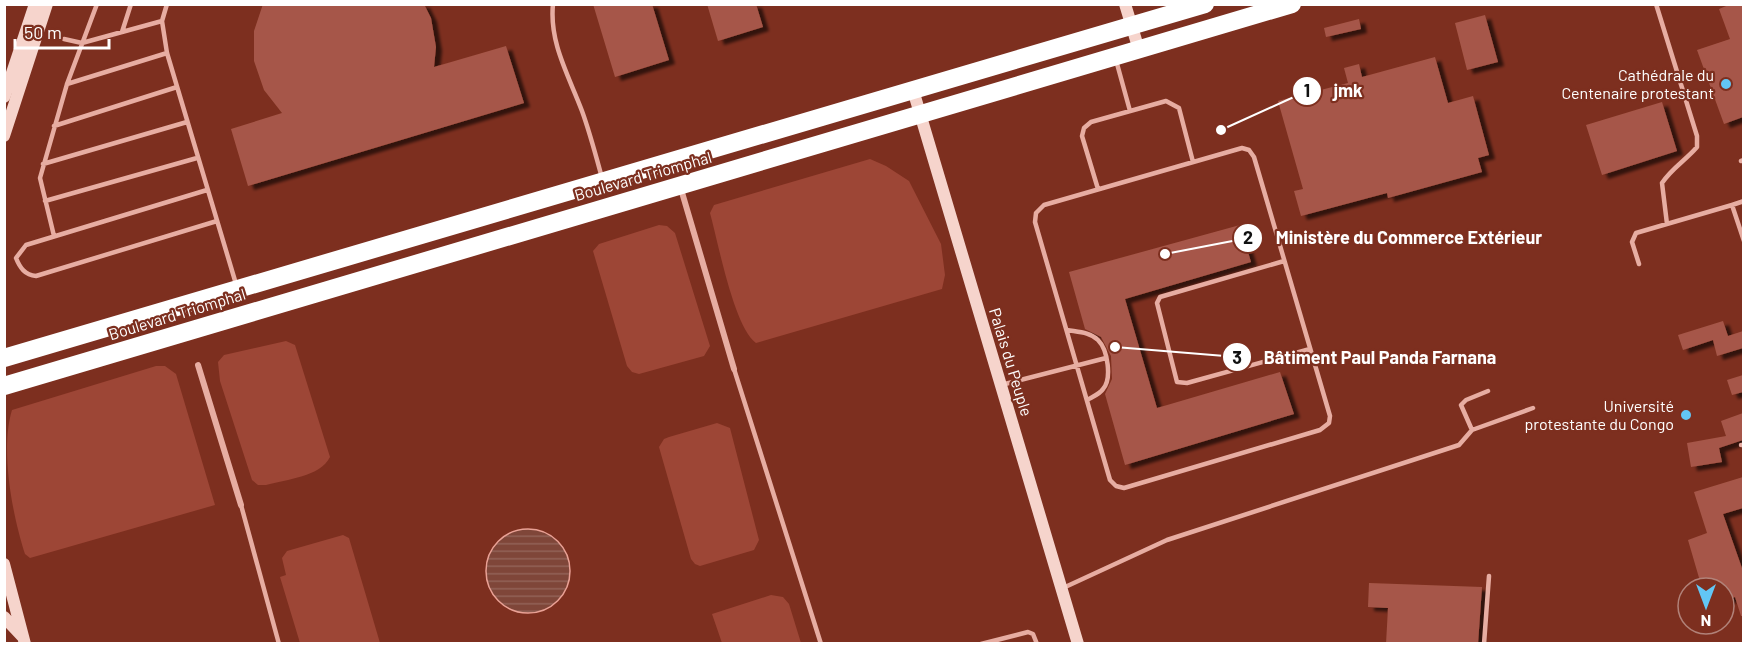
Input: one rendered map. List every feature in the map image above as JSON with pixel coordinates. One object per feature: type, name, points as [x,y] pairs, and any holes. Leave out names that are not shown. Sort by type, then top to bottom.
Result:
[{"type":"highway","name":"Boulevard Triomphal","points":[[4,358],[1205,4]]},
{"type":"highway","name":"Boulevard Triomphal","points":[[4,386],[1292,4]]},
{"type":"street","points":[[4,97],[34,4]]},
{"type":"street","points":[[4,136],[47,4]]},
{"type":"street","points":[[1125,4],[1139,50]]},
{"type":"street","name":"Palais du Peuple","points":[[914,90],[1078,644]]},
{"type":"street","points":[[680,185],[734,369]]},
{"type":"street","points":[[198,365],[241,505]]},
{"type":"street","points":[[4,564],[24,640]]},
{"type":"street","points":[[4,617],[24,640]]},
{"type":"lane","points":[[54,236],[40,178],[67,84],[97,4]]},
{"type":"lane","points":[[122,32],[131,4]]},
{"type":"lane","points":[[167,4],[162,21],[167,53],[238,289]]},
{"type":"lane","points":[[553,4],[552,17],[559,52],[582,111],[603,181]]},
{"type":"lane","points":[[1656,4],[1697,136],[1697,147],[1685,161],[1672,168],[1662,183],[1667,224]]},
{"type":"lane","points":[[64,39],[82,44],[162,21]]},
{"type":"lane","points":[[67,84],[167,53]]},
{"type":"lane","points":[[1115,57],[1130,111]]},
{"type":"lane","points":[[54,126],[177,87]]},
{"type":"lane","points":[[1098,189],[1082,136],[1084,128],[1091,122],[1166,101],[1174,103],[1179,108],[1193,162]]},
{"type":"lane","points":[[43,164],[187,122]]},
{"type":"lane","points":[[1242,148],[1249,150],[1254,157],[1330,416],[1329,423],[1320,430],[1124,488],[1116,486],[1110,480],[1035,222],[1036,213],[1044,205],[1098,189],[1242,148]]},
{"type":"lane","points":[[45,201],[197,158]]},
{"type":"lane","points":[[207,190],[26,245],[19,251],[16,258],[20,267],[29,275],[36,276],[217,221]]},
{"type":"lane","points":[[1639,264],[1632,242],[1634,235],[1743,201]]},
{"type":"lane","points":[[1732,205],[1743,241]]},
{"type":"lane","points":[[1284,261],[1160,297],[1157,303],[1178,382],[1187,383],[1310,349]]},
{"type":"lane","points":[[1067,330],[1087,333],[1100,340],[1106,358],[1109,377],[1103,390],[1088,400]]},
{"type":"lane","points":[[1001,385],[1106,358]]},
{"type":"lane","points":[[734,369],[821,644]]},
{"type":"lane","points":[[1472,430],[1461,405],[1466,400],[1488,391]]},
{"type":"lane","points":[[1062,588],[1167,540],[1459,446],[1472,430],[1533,408]]},
{"type":"lane","points":[[241,505],[279,644]]},
{"type":"lane","points":[[1484,644],[1489,576]]},
{"type":"lane","points":[[981,644],[1028,632],[1033,634],[1037,644]]},
{"type":"shaded area","points":[[870,159],[909,181],[941,244],[945,275],[942,289],[756,343],[741,320],[728,283],[710,213],[714,205]]},
{"type":"shaded area","points":[[659,225],[667,226],[675,233],[710,346],[704,356],[639,374],[632,372],[627,366],[593,251],[599,244]]},
{"type":"shaded area","points":[[286,341],[295,345],[330,457],[325,464],[311,473],[293,479],[258,485],[252,480],[220,381],[218,362],[224,355]]},
{"type":"shaded area","points":[[156,366],[165,366],[176,374],[215,505],[30,558],[25,554],[20,538],[9,482],[7,443],[12,410]]},
{"type":"shaded area","points":[[717,423],[730,428],[759,540],[754,550],[700,566],[691,559],[659,447],[664,439]]},
{"type":"shaded area","points":[[528,529],[544,532],[558,541],[567,555],[570,571],[567,587],[558,601],[544,610],[528,613],[512,610],[498,601],[489,587],[486,571],[489,555],[498,541],[512,532]]},
{"type":"shaded area","points":[[343,535],[349,538],[380,643],[300,643],[280,577],[286,575],[282,558],[287,551]]},
{"type":"shaded area","points":[[771,595],[783,597],[789,604],[801,643],[722,643],[712,614]]},
{"type":"building","points":[[263,4],[424,4],[431,18],[436,47],[434,67],[506,46],[524,103],[248,186],[231,129],[282,113],[264,90],[254,61],[254,31]]},
{"type":"building","points":[[593,4],[652,4],[669,60],[615,77]]},
{"type":"building","points":[[707,4],[756,4],[763,27],[718,41]]},
{"type":"building","name":"Cathédrale du Centenaire protestant","points":[[1731,4],[1743,4],[1743,117],[1724,124],[1697,50],[1730,39],[1719,9]]},
{"type":"building","points":[[1485,15],[1498,62],[1467,70],[1455,23]]},
{"type":"building","points":[[1359,19],[1361,29],[1326,37],[1324,28]]},
{"type":"building","points":[[1435,57],[1448,103],[1473,96],[1489,155],[1478,158],[1482,172],[1388,198],[1387,193],[1301,216],[1294,191],[1303,189],[1278,101],[1348,83],[1344,68],[1359,64],[1362,77]]},
{"type":"building","points":[[1662,102],[1677,151],[1602,175],[1586,125]]},
{"type":"building","points":[[1240,225],[1251,262],[1125,299],[1157,408],[1280,372],[1294,414],[1125,465],[1105,394],[1112,379],[1111,356],[1101,337],[1085,329],[1069,272]]},
{"type":"building","points":[[1723,321],[1728,336],[1743,331],[1743,348],[1717,356],[1713,340],[1683,350],[1678,335]]},
{"type":"building","points":[[1743,375],[1743,392],[1732,395],[1727,380]]},
{"type":"building","points":[[1743,413],[1743,440],[1719,448],[1722,462],[1691,467],[1687,443],[1726,436],[1721,421]]},
{"type":"building","points":[[1743,477],[1743,508],[1723,514],[1743,571],[1743,616],[1741,616],[1736,600],[1736,576],[1698,576],[1688,540],[1707,533],[1694,492]]},
{"type":"building","points":[[1369,583],[1482,587],[1478,644],[1386,644],[1388,608],[1368,607]]},
{"type":"place","name":"Cathédrale du Centenaire protestant","points":[[1726,84]]},
{"type":"place","name":"jmk","points":[[1221,130]]},
{"type":"place","name":"Ministère du Commerce Extérieur","points":[[1165,254]]},
{"type":"place","name":"Bâtiment Paul Panda Farnana","points":[[1115,347]]},
{"type":"place","name":"Université protestante du Congo","points":[[1686,415]]}]
